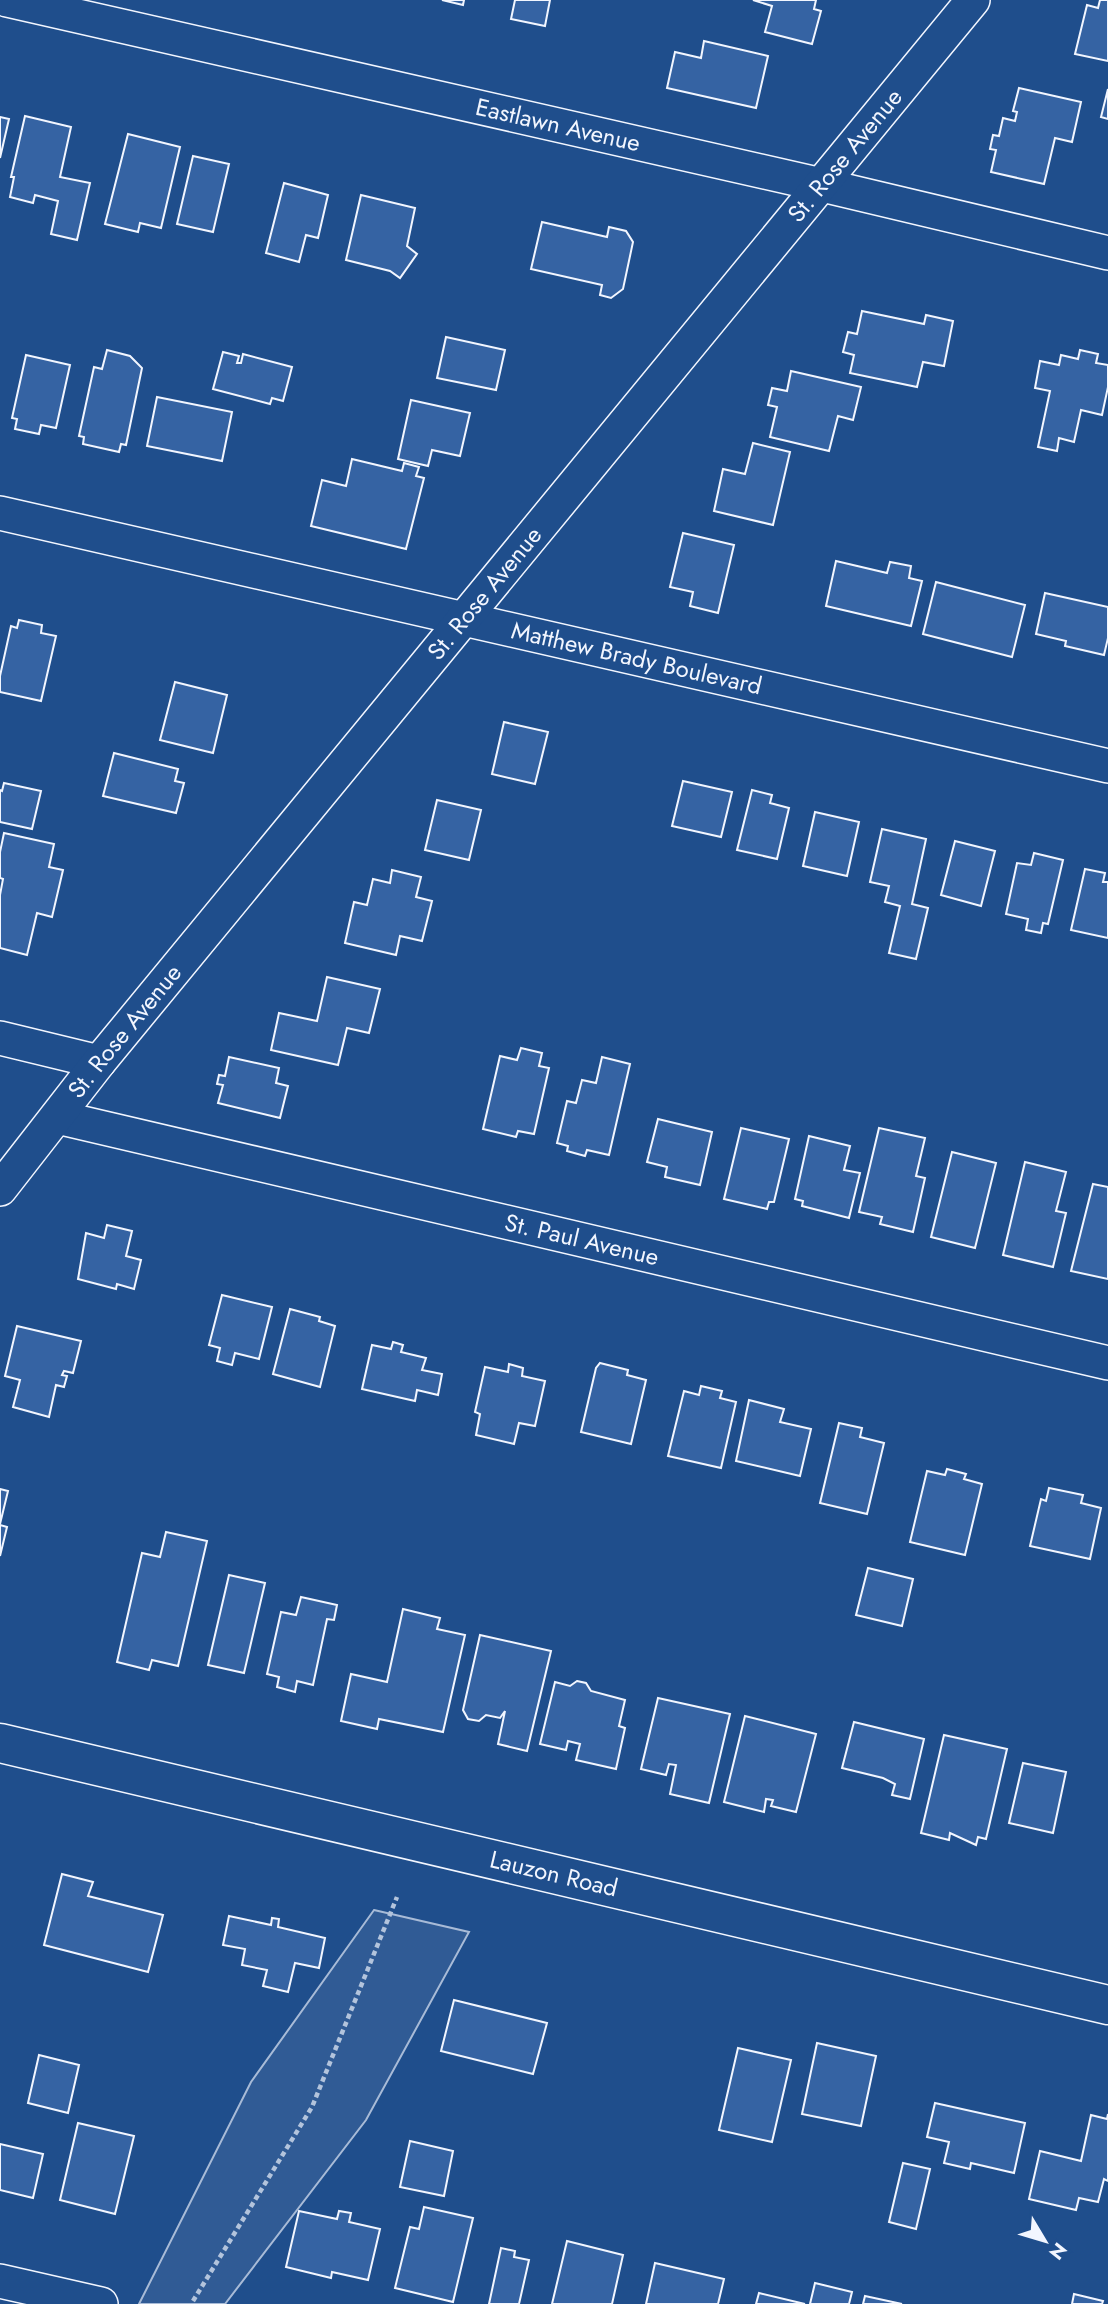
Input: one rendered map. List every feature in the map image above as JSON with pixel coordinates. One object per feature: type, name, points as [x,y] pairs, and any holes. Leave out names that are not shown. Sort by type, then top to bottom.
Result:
[{"type":"main road","name":"Lauzon Road","points":[[0,1742],[1108,2005]]},
{"type":"street","name":"Eastlawn Avenue","points":[[7,0],[822,185],[1108,253]]},
{"type":"street","name":"St. Rose Avenue","points":[[0,1189],[99,1062],[973,0]]},
{"type":"street","name":"Matthew Brady Boulevard","points":[[0,513],[1108,766]]},
{"type":"street","points":[[0,1038],[99,1062]]},
{"type":"street","name":"St. Paul Avenue","points":[[57,1116],[1108,1363]]},
{"type":"street","points":[[0,2281],[101,2304]]},
{"type":"path","points":[[193,2301],[313,2107],[397,1897]]},
{"type":"shaded area","points":[[374,1910],[469,1932],[366,2120],[225,2304],[139,2304],[251,2082]]},
{"type":"building","points":[[442,0],[464,0],[463,5]]},
{"type":"building","points":[[515,0],[550,0],[545,26],[511,19]]},
{"type":"building","points":[[753,0],[816,0],[814,9],[821,11],[812,44],[765,32],[772,6]]},
{"type":"building","points":[[1100,0],[1108,0],[1108,61],[1075,54],[1087,5],[1098,8]]},
{"type":"building","points":[[704,41],[768,56],[756,108],[667,88],[675,52],[701,58]]},
{"type":"building","points":[[1019,88],[1081,102],[1072,142],[1055,138],[1044,184],[991,172],[996,150],[990,149],[993,135],[999,136],[1003,118],[1015,121],[1017,112],[1013,111]]},
{"type":"building","points":[[1108,89],[1108,119],[1101,117]]},
{"type":"building","points":[[25,116],[71,127],[60,177],[90,183],[77,240],[51,234],[58,201],[35,195],[33,203],[10,197],[14,177],[11,177]]},
{"type":"building","points":[[0,117],[9,119],[0,158]]},
{"type":"building","points":[[128,134],[180,147],[161,228],[140,223],[138,232],[105,224]]},
{"type":"building","points":[[193,156],[229,164],[213,232],[177,224]]},
{"type":"building","points":[[284,183],[328,195],[318,238],[306,235],[299,262],[266,253]]},
{"type":"building","points":[[361,195],[415,208],[407,246],[417,254],[400,278],[390,271],[346,260]]},
{"type":"building","points":[[542,222],[607,237],[609,227],[626,231],[633,242],[623,289],[611,298],[600,295],[602,285],[531,269]]},
{"type":"building","points":[[862,311],[924,324],[926,315],[953,321],[944,366],[923,362],[917,387],[850,373],[854,355],[843,352],[848,332],[857,334]]},
{"type":"building","points":[[446,337],[505,350],[496,390],[437,378]]},
{"type":"building","points":[[107,350],[130,356],[142,368],[126,445],[121,444],[119,452],[83,444],[84,437],[79,436],[94,367],[102,369]]},
{"type":"building","points":[[1080,350],[1098,354],[1096,363],[1108,365],[1108,387],[1102,415],[1081,410],[1074,442],[1059,438],[1057,451],[1038,447],[1050,391],[1035,388],[1040,361],[1059,365],[1061,355],[1078,359]]},
{"type":"building","points":[[223,352],[239,356],[237,363],[241,363],[243,354],[292,367],[283,401],[272,398],[270,404],[213,389]]},
{"type":"building","points":[[26,355],[70,365],[56,428],[41,425],[39,434],[15,429],[17,419],[12,418]]},
{"type":"building","points":[[791,371],[861,387],[853,420],[838,416],[829,451],[770,437],[777,407],[768,405],[772,388],[787,391]]},
{"type":"building","points":[[157,397],[232,412],[222,461],[147,446]]},
{"type":"building","points":[[411,400],[470,413],[460,456],[432,450],[428,466],[398,459]]},
{"type":"building","points":[[753,443],[790,452],[773,525],[714,511],[723,469],[745,474]]},
{"type":"building","points":[[352,459],[402,471],[404,463],[419,467],[416,476],[424,478],[406,549],[311,526],[322,480],[346,486]]},
{"type":"building","points":[[683,533],[734,545],[718,613],[690,606],[693,592],[670,587]]},
{"type":"building","points":[[836,561],[887,573],[890,562],[911,566],[909,578],[922,581],[911,626],[826,606]]},
{"type":"building","points":[[936,582],[1025,605],[1012,657],[923,634]]},
{"type":"building","points":[[1045,593],[1108,607],[1108,638],[1104,655],[1065,646],[1066,641],[1036,634]]},
{"type":"building","points":[[19,620],[42,625],[41,633],[56,636],[41,701],[0,692],[0,676],[11,626],[17,628]]},
{"type":"building","points":[[175,682],[227,695],[213,753],[160,740]]},
{"type":"building","points":[[504,722],[548,732],[535,784],[492,774]]},
{"type":"building","points":[[114,753],[178,769],[175,781],[184,783],[176,813],[103,796]]},
{"type":"building","points":[[683,781],[732,792],[721,837],[672,826]]},
{"type":"building","points":[[4,783],[41,791],[32,829],[0,822],[0,790],[2,791]]},
{"type":"building","points":[[752,790],[772,795],[770,803],[789,808],[777,859],[737,850]]},
{"type":"building","points":[[437,800],[481,810],[469,860],[425,850]]},
{"type":"building","points":[[815,812],[859,822],[847,876],[803,866]]},
{"type":"building","points":[[882,829],[926,839],[912,904],[928,908],[916,959],[889,953],[900,906],[885,902],[889,886],[870,882]]},
{"type":"building","points":[[4,833],[54,844],[49,867],[63,870],[52,917],[37,913],[27,955],[0,948],[0,895],[3,879],[0,878],[0,852]]},
{"type":"building","points":[[955,841],[995,851],[981,906],[941,895]]},
{"type":"building","points":[[1034,853],[1063,860],[1048,924],[1043,923],[1041,933],[1026,930],[1028,919],[1006,914],[1017,863],[1031,865]]},
{"type":"building","points":[[1085,869],[1105,873],[1103,882],[1108,882],[1108,938],[1071,930]]},
{"type":"building","points":[[392,870],[421,877],[416,897],[432,901],[422,941],[400,936],[396,955],[345,943],[354,902],[367,905],[373,879],[390,883]]},
{"type":"building","points":[[327,977],[380,989],[369,1033],[347,1028],[338,1065],[271,1050],[279,1013],[317,1021]]},
{"type":"building","points":[[521,1048],[542,1053],[539,1066],[549,1068],[534,1134],[518,1131],[516,1137],[483,1129],[500,1056],[517,1060]]},
{"type":"building","points":[[229,1057],[279,1068],[276,1083],[288,1086],[280,1118],[218,1103],[223,1085],[217,1084],[219,1075],[225,1076]]},
{"type":"building","points":[[602,1057],[630,1064],[609,1155],[587,1150],[585,1156],[567,1151],[568,1146],[557,1143],[567,1101],[576,1103],[582,1080],[596,1083]]},
{"type":"building","points":[[658,1119],[712,1132],[700,1185],[665,1177],[667,1167],[647,1162]]},
{"type":"building","points":[[741,1128],[789,1139],[774,1202],[769,1202],[767,1209],[724,1199]]},
{"type":"building","points":[[879,1128],[925,1138],[916,1176],[925,1178],[913,1232],[880,1224],[882,1217],[859,1212]]},
{"type":"building","points":[[809,1136],[850,1146],[844,1170],[860,1173],[849,1218],[802,1206],[803,1201],[795,1199]]},
{"type":"building","points":[[952,1152],[996,1163],[975,1248],[931,1237]]},
{"type":"building","points":[[1025,1162],[1066,1172],[1056,1211],[1066,1213],[1053,1267],[1003,1255]]},
{"type":"building","points":[[1093,1184],[1108,1187],[1108,1279],[1071,1271]]},
{"type":"building","points":[[107,1225],[132,1231],[126,1256],[141,1260],[134,1289],[117,1284],[116,1289],[78,1279],[86,1233],[104,1238]]},
{"type":"building","points":[[222,1295],[272,1307],[259,1359],[235,1353],[232,1365],[217,1361],[220,1348],[209,1345]]},
{"type":"building","points":[[290,1309],[320,1317],[319,1321],[335,1326],[320,1387],[273,1374]]},
{"type":"building","points":[[17,1326],[81,1341],[73,1373],[64,1371],[62,1375],[67,1376],[64,1387],[56,1385],[49,1417],[13,1407],[20,1380],[5,1376]]},
{"type":"building","points":[[393,1342],[403,1345],[401,1352],[426,1358],[422,1370],[442,1374],[438,1395],[417,1390],[415,1401],[362,1389],[372,1345],[391,1349]]},
{"type":"building","points":[[600,1363],[628,1370],[627,1375],[646,1380],[631,1444],[581,1432],[596,1368]]},
{"type":"building","points":[[509,1364],[523,1368],[522,1376],[545,1381],[535,1426],[519,1423],[514,1444],[476,1435],[480,1414],[475,1412],[485,1367],[508,1372]]},
{"type":"building","points":[[701,1386],[722,1391],[720,1398],[736,1402],[721,1468],[668,1456],[684,1391],[699,1395]]},
{"type":"building","points":[[749,1400],[784,1409],[780,1422],[811,1429],[800,1476],[736,1461]]},
{"type":"building","points":[[839,1423],[862,1428],[860,1437],[884,1443],[867,1514],[820,1503]]},
{"type":"building","points":[[947,1469],[966,1474],[964,1479],[982,1484],[965,1555],[910,1542],[927,1471],[945,1475]]},
{"type":"building","points":[[1049,1488],[1083,1495],[1081,1503],[1101,1508],[1090,1559],[1030,1546],[1041,1499],[1046,1501]]},
{"type":"building","points":[[0,1489],[8,1491],[0,1524]]},
{"type":"building","points":[[0,1525],[7,1527],[0,1556]]},
{"type":"building","points":[[166,1532],[207,1541],[178,1666],[152,1660],[149,1670],[117,1662],[142,1553],[160,1557]]},
{"type":"building","points":[[868,1568],[913,1579],[902,1626],[856,1615]]},
{"type":"building","points":[[229,1575],[265,1583],[244,1673],[208,1665]]},
{"type":"building","points":[[301,1597],[337,1605],[334,1620],[327,1619],[313,1685],[297,1681],[295,1692],[277,1687],[279,1677],[267,1674],[281,1612],[296,1615]]},
{"type":"building","points":[[403,1609],[440,1618],[437,1629],[465,1635],[443,1732],[379,1719],[377,1729],[341,1721],[351,1674],[387,1682]]},
{"type":"building","points":[[480,1635],[551,1651],[527,1751],[498,1744],[505,1711],[500,1718],[486,1715],[479,1721],[468,1719],[463,1710]]},
{"type":"building","points":[[577,1681],[586,1683],[591,1691],[625,1700],[619,1726],[625,1728],[616,1769],[576,1760],[580,1744],[568,1741],[566,1750],[540,1744],[555,1682],[570,1686]]},
{"type":"building","points":[[658,1698],[730,1714],[709,1803],[670,1794],[676,1765],[669,1764],[666,1775],[641,1769]]},
{"type":"building","points":[[745,1716],[816,1734],[796,1812],[771,1806],[773,1800],[766,1799],[764,1812],[724,1802]]},
{"type":"building","points":[[854,1722],[924,1739],[910,1799],[892,1795],[895,1784],[883,1778],[842,1768]]},
{"type":"building","points":[[944,1735],[1007,1749],[986,1839],[978,1837],[976,1845],[950,1833],[949,1840],[921,1833]]},
{"type":"building","points":[[1023,1763],[1066,1772],[1053,1833],[1009,1823]]},
{"type":"building","points":[[62,1874],[93,1882],[88,1896],[163,1915],[148,1972],[44,1945]]},
{"type":"building","points":[[229,1916],[271,1925],[272,1918],[279,1919],[278,1927],[325,1938],[319,1968],[295,1963],[288,1992],[263,1986],[267,1970],[242,1965],[245,1949],[223,1945]]},
{"type":"building","points":[[454,2000],[547,2023],[533,2074],[441,2051]]},
{"type":"building","points":[[817,2043],[876,2056],[861,2126],[802,2114]]},
{"type":"building","points":[[738,2048],[791,2060],[772,2142],[719,2130]]},
{"type":"building","points":[[39,2055],[79,2065],[68,2113],[28,2103]]},
{"type":"building","points":[[935,2103],[1025,2123],[1014,2173],[971,2163],[970,2169],[944,2163],[949,2142],[927,2137]]},
{"type":"building","points":[[1108,2114],[1108,2181],[1104,2179],[1098,2202],[1079,2198],[1076,2210],[1029,2199],[1040,2151],[1081,2161],[1091,2115],[1107,2119]]},
{"type":"building","points":[[78,2123],[134,2136],[115,2214],[60,2200]]},
{"type":"building","points":[[410,2141],[453,2151],[444,2196],[400,2187]]},
{"type":"building","points":[[0,2144],[43,2154],[33,2198],[0,2190]]},
{"type":"building","points":[[903,2163],[930,2169],[916,2229],[889,2222]]},
{"type":"building","points":[[424,2207],[473,2218],[453,2302],[395,2288],[410,2227],[419,2229]]},
{"type":"building","points":[[299,2211],[337,2219],[339,2211],[351,2213],[349,2222],[380,2229],[368,2280],[332,2272],[331,2278],[286,2267]]},
{"type":"building","points":[[567,2241],[623,2255],[612,2304],[552,2304]]},
{"type":"building","points":[[501,2248],[515,2251],[514,2257],[529,2260],[519,2304],[489,2304]]},
{"type":"building","points":[[655,2263],[724,2279],[718,2304],[646,2304]]},
{"type":"building","points":[[815,2283],[852,2292],[849,2304],[810,2304]]},
{"type":"building","points":[[759,2293],[805,2304],[756,2304]]},
{"type":"building","points":[[1074,2294],[1103,2301],[1102,2304],[1072,2304]]},
{"type":"building","points":[[865,2296],[902,2304],[863,2304]]}]
